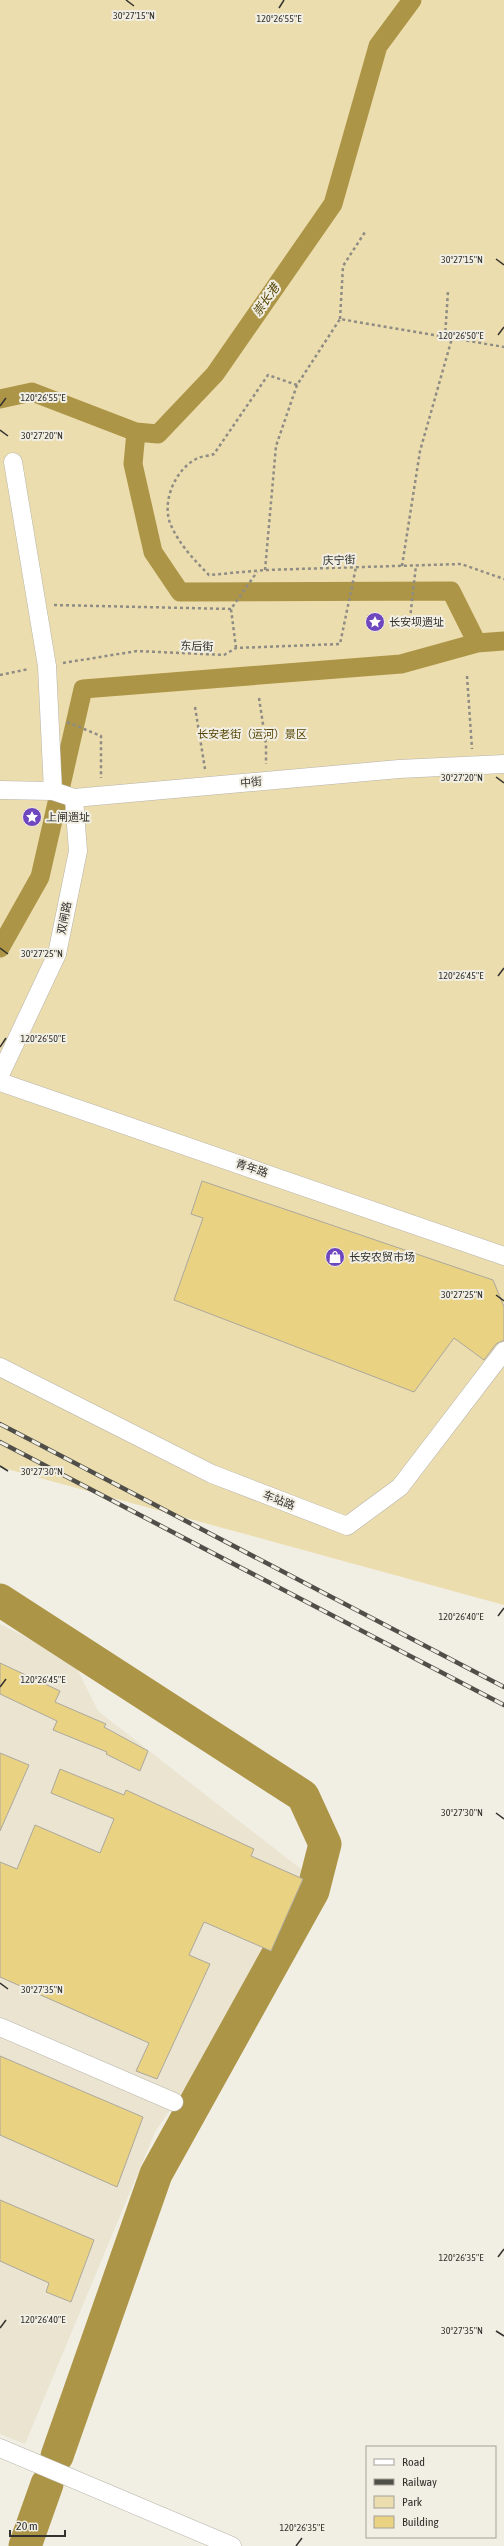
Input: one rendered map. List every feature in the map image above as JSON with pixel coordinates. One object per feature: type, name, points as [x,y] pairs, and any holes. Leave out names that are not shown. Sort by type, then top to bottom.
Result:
[{"type":"street","name":"双闸路","points":[[0,1075],[58,954],[78,851],[64,794],[47,666],[13,462]]},
{"type":"street","name":"中街","points":[[0,790],[100,796],[399,768],[504,764]]},
{"type":"street","name":"青年路","points":[[0,1082],[504,1256]]},
{"type":"street","name":"车站路","points":[[0,1367],[212,1474],[347,1526],[400,1487],[504,1351]]},
{"type":"street","points":[[0,2027],[174,2102]]},
{"type":"street","points":[[0,2448],[232,2546]]},
{"type":"path","points":[[265,570],[276,446],[297,385],[340,319],[343,266],[366,232]]},
{"type":"path","points":[[445,337],[448,291]]},
{"type":"path","points":[[340,319],[504,347]]},
{"type":"path","points":[[402,566],[420,452],[452,338]]},
{"type":"path","name":"庆宁街","points":[[297,385],[268,375],[214,454],[196,459],[176,477],[168,497],[170,523],[193,559],[209,575],[257,572],[265,570],[461,564],[504,579]]},
{"type":"path","points":[[410,619],[416,566]]},
{"type":"path","name":"东后街","points":[[0,675],[137,652],[224,655],[236,648],[340,644],[356,567]]},
{"type":"path","points":[[236,648],[231,609],[257,572]]},
{"type":"path","points":[[37,605],[231,609]]},
{"type":"path","points":[[467,676],[474,765]]},
{"type":"path","points":[[260,698],[266,744],[266,780]]},
{"type":"path","points":[[195,707],[208,786]]},
{"type":"path","points":[[65,722],[101,736],[100,796]]},
{"type":"shaded area","points":[[0,1624],[73,1661],[98,1711],[302,1870],[248,1995],[155,2132],[25,2444],[0,2434]]},
{"type":"green space","name":"长安老街（运河）景区","points":[[0,0],[504,0],[504,1605],[0,1467]]},
{"type":"building","points":[[202,1181],[493,1280],[504,1307],[504,1340],[496,1344],[484,1360],[454,1338],[414,1392],[174,1300],[203,1218],[191,1214]]},
{"type":"building","points":[[0,1663],[60,1691],[55,1702],[106,1724],[104,1727],[148,1751],[140,1771],[106,1754],[107,1752],[53,1730],[57,1721],[0,1694]]},
{"type":"building","points":[[0,1753],[29,1765],[0,1831]]},
{"type":"building","points":[[60,1769],[124,1795],[126,1790],[254,1849],[251,1856],[303,1879],[271,1951],[204,1922],[189,1955],[210,1964],[157,2079],[136,2071],[149,2043],[0,1977],[0,1862],[17,1869],[35,1825],[100,1853],[114,1819],[51,1793]]},
{"type":"building","points":[[0,2056],[143,2117],[117,2187],[0,2135]]},
{"type":"building","points":[[0,2200],[94,2240],[71,2302],[46,2292],[49,2283],[0,2261]]},
{"type":"waterway","name":"崇长港","points":[[0,399],[32,392],[136,432],[158,434],[215,374],[333,204],[378,46],[412,0]]},
{"type":"waterway","points":[[136,432],[133,464],[153,552],[180,592],[451,591],[477,643]]},
{"type":"waterway","points":[[0,948],[40,877],[83,689],[401,664],[477,643],[504,641]]},
{"type":"waterway","points":[[0,1600],[303,1796],[325,1844],[313,1891],[156,2174],[57,2456]]},
{"type":"waterway","points":[[25,2546],[47,2484]]},
{"type":"railway","points":[[0,1424],[504,1687]]},
{"type":"railway","points":[[0,1442],[504,1705]]},
{"type":"place","name":"长安坝遗址","points":[[375,622]]},
{"type":"place","name":"上闸遗址","points":[[32,817]]},
{"type":"place","name":"长安农贸市场","points":[[335,1257]]}]
